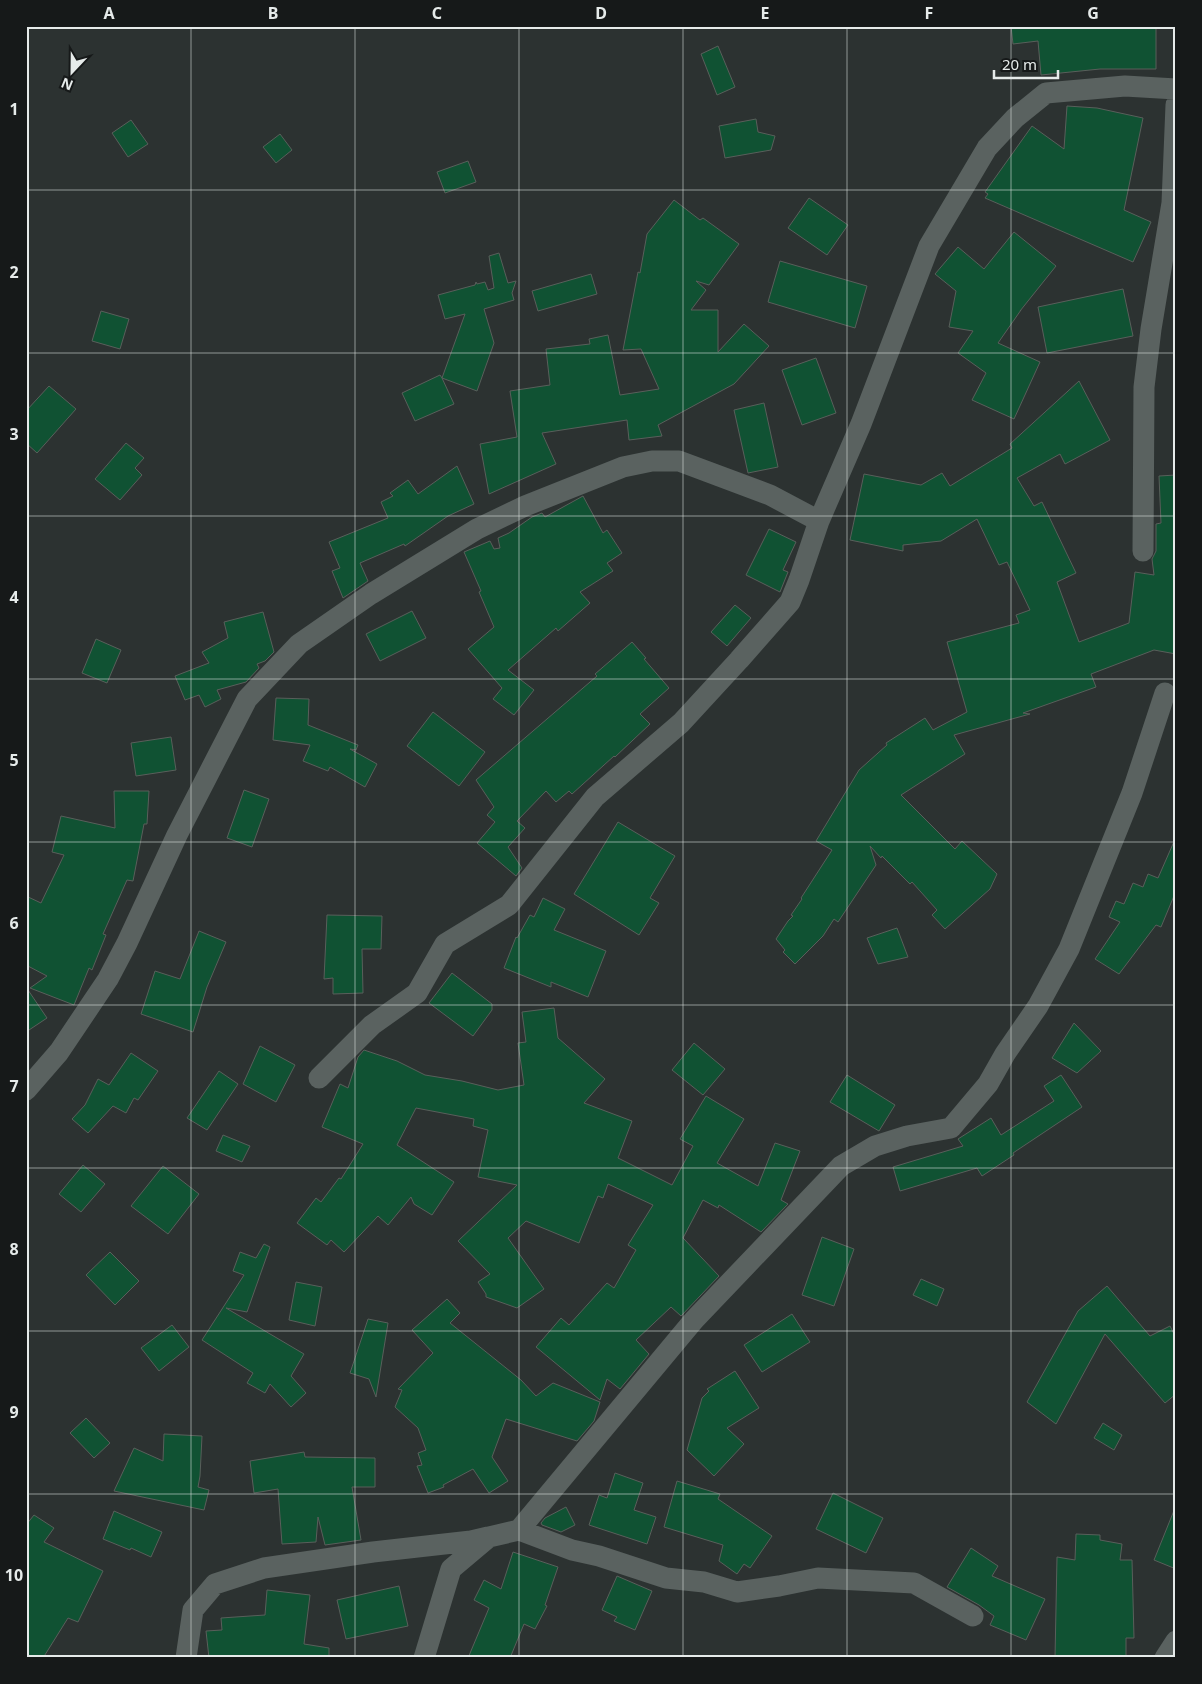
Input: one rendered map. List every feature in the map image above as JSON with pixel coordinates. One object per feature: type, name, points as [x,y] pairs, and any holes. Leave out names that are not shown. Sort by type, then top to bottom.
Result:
[{"type":"street","points":[[319,1078],[372,1025],[417,993],[446,944],[509,905],[595,797],[681,723],[790,602],[819,521],[861,424],[929,246],[987,148],[1015,118],[1046,93],[1125,86],[1176,89]]},
{"type":"street","points":[[1142,551],[1144,387],[1151,329],[1172,203],[1176,105]]},
{"type":"street","points":[[26,1090],[59,1052],[108,979],[127,943],[177,835],[247,699],[299,644],[370,594],[477,529],[525,506],[623,467],[652,461],[678,461],[770,495],[819,521]]},
{"type":"street","points":[[519,1530],[694,1320],[841,1166],[875,1146],[907,1136],[951,1128],[988,1084],[1005,1054],[1038,1006],[1069,949],[1132,793],[1165,693]]},
{"type":"street","points":[[186,1658],[193,1610],[215,1584],[264,1568],[373,1552],[471,1541],[519,1530],[572,1550],[599,1556],[666,1578],[704,1582],[737,1592],[818,1578],[914,1583],[973,1616]]},
{"type":"street","points":[[424,1658],[451,1569],[490,1537]]},
{"type":"street","points":[[1165,1658],[1176,1641]]},
{"type":"building","points":[[1011,26],[1156,28],[1156,69],[1100,69],[1041,75],[1038,41],[1013,44]]},
{"type":"building","points":[[718,46],[735,87],[717,95],[701,54]]},
{"type":"building","points":[[1067,106],[1097,108],[1143,118],[1124,210],[1151,222],[1133,262],[985,198],[988,194],[985,192],[1032,126],[1064,149]]},
{"type":"building","points":[[756,119],[758,132],[775,136],[771,150],[725,158],[719,126]]},
{"type":"building","points":[[131,120],[148,144],[128,157],[112,133]]},
{"type":"building","points":[[280,134],[292,150],[276,163],[263,147]]},
{"type":"building","points":[[468,161],[476,182],[445,193],[437,172]]},
{"type":"building","points":[[809,198],[848,225],[827,255],[788,228]]},
{"type":"building","points":[[674,200],[700,220],[703,218],[739,244],[709,285],[696,281],[706,290],[691,310],[718,310],[718,352],[744,324],[769,346],[734,384],[658,425],[662,436],[629,440],[627,420],[542,433],[556,464],[489,494],[480,444],[517,437],[510,391],[550,385],[546,349],[590,344],[589,339],[608,335],[620,395],[659,389],[641,349],[623,350],[647,234]]},
{"type":"building","points":[[1014,232],[1056,266],[1020,311],[998,343],[1040,362],[1014,419],[972,400],[986,373],[958,353],[973,331],[949,327],[956,291],[935,274],[958,247],[984,269]]},
{"type":"building","points":[[499,253],[508,283],[516,281],[512,293],[514,300],[484,309],[494,343],[477,391],[442,378],[465,314],[445,319],[438,295],[475,285],[476,282],[477,284],[485,282],[488,290],[494,288],[489,256]]},
{"type":"building","points":[[780,261],[867,286],[855,328],[768,302]]},
{"type":"building","points":[[591,274],[597,294],[538,311],[532,291]]},
{"type":"building","points":[[1123,289],[1133,336],[1047,353],[1038,307]]},
{"type":"building","points":[[101,311],[129,319],[120,349],[92,341]]},
{"type":"building","points":[[816,358],[836,413],[802,425],[782,370]]},
{"type":"building","points":[[440,375],[454,404],[415,421],[402,393]]},
{"type":"building","points":[[1079,381],[1110,440],[1065,464],[1060,454],[1017,478],[1034,506],[1042,502],[1076,573],[1057,582],[1079,642],[1129,623],[1135,572],[1154,575],[1152,559],[1156,551],[1156,524],[1161,523],[1159,476],[1176,475],[1176,654],[1154,650],[1091,674],[1096,687],[1023,713],[1030,714],[954,735],[965,754],[901,795],[955,849],[962,841],[997,874],[990,889],[945,929],[932,915],[937,910],[912,882],[910,884],[870,846],[876,865],[838,922],[834,919],[823,936],[795,964],[783,952],[785,950],[776,939],[793,916],[791,915],[801,898],[832,850],[816,841],[859,770],[887,745],[886,743],[925,718],[933,730],[967,712],[947,642],[1019,623],[1016,615],[1030,610],[1007,562],[999,565],[977,519],[941,541],[903,545],[903,551],[850,540],[864,474],[921,485],[942,473],[950,486],[1012,448],[1010,444]]},
{"type":"building","points":[[49,386],[76,409],[37,453],[26,443],[26,411]]},
{"type":"building","points":[[764,403],[778,467],[748,473],[734,410]]},
{"type":"building","points":[[126,443],[144,458],[135,468],[142,475],[120,500],[95,479]]},
{"type":"building","points":[[457,466],[474,504],[448,516],[405,546],[404,544],[360,563],[368,581],[343,598],[332,571],[340,568],[329,542],[388,518],[381,502],[393,496],[390,493],[408,480],[418,494]]},
{"type":"building","points":[[583,496],[603,533],[607,530],[622,553],[607,563],[613,571],[580,592],[590,603],[558,631],[556,628],[508,670],[534,690],[514,715],[493,699],[502,688],[468,649],[494,627],[464,552],[490,541],[494,549],[500,548],[498,538],[509,533],[532,517],[542,513],[545,517]]},
{"type":"building","points":[[769,529],[796,542],[783,570],[788,572],[780,592],[746,575]]},
{"type":"building","points":[[735,605],[751,618],[727,646],[711,632]]},
{"type":"building","points":[[412,611],[426,638],[380,661],[366,634]]},
{"type":"building","points":[[263,612],[274,652],[265,661],[257,664],[259,668],[246,682],[217,690],[221,699],[205,707],[199,695],[185,700],[175,676],[209,663],[202,652],[228,638],[224,622]]},
{"type":"building","points":[[96,639],[121,650],[107,683],[82,673]]},
{"type":"building","points":[[632,642],[669,688],[640,714],[650,724],[615,757],[572,794],[569,791],[556,802],[546,791],[517,821],[525,828],[508,847],[522,868],[516,876],[477,843],[495,822],[487,815],[494,807],[476,780],[597,676],[595,674]]},
{"type":"building","points":[[276,698],[309,699],[308,725],[358,745],[356,750],[350,749],[377,764],[365,787],[330,767],[328,771],[303,761],[310,745],[273,740]]},
{"type":"building","points":[[433,712],[485,752],[459,786],[407,746]]},
{"type":"building","points":[[171,737],[176,770],[136,776],[131,743]]},
{"type":"building","points":[[244,790],[269,799],[252,847],[227,838]]},
{"type":"building","points":[[114,791],[149,791],[147,824],[144,824],[133,881],[127,880],[103,934],[106,935],[92,970],[89,968],[74,1005],[30,988],[47,976],[26,965],[26,896],[41,903],[64,855],[52,852],[61,816],[115,828]]},
{"type":"building","points":[[618,822],[675,856],[650,898],[659,903],[639,935],[574,894]]},
{"type":"building","points":[[1176,837],[1176,891],[1161,927],[1156,925],[1119,974],[1095,959],[1120,922],[1109,917],[1116,901],[1124,904],[1133,883],[1143,887],[1148,874],[1158,878]]},
{"type":"building","points":[[543,898],[565,909],[554,930],[606,951],[588,997],[551,982],[551,987],[504,968],[516,937],[530,915],[534,917]]},
{"type":"building","points":[[327,915],[382,916],[381,949],[362,949],[363,993],[333,994],[333,978],[324,979]]},
{"type":"building","points":[[897,928],[908,957],[878,964],[867,938]]},
{"type":"building","points":[[199,931],[226,942],[207,987],[193,1032],[141,1014],[155,971],[180,979]]},
{"type":"building","points":[[452,973],[492,1004],[492,1010],[473,1036],[429,1003]]},
{"type":"building","points":[[26,987],[47,1018],[26,1032]]},
{"type":"building","points":[[554,1008],[558,1038],[605,1079],[584,1103],[632,1121],[618,1158],[672,1185],[693,1146],[680,1139],[706,1096],[744,1119],[717,1163],[758,1186],[775,1143],[800,1151],[781,1200],[788,1204],[761,1232],[719,1205],[718,1208],[703,1200],[683,1238],[719,1276],[681,1316],[671,1307],[636,1340],[649,1354],[620,1389],[607,1379],[600,1400],[536,1347],[561,1318],[569,1325],[607,1283],[614,1288],[636,1250],[628,1245],[653,1205],[608,1184],[603,1198],[598,1196],[579,1243],[526,1221],[508,1238],[544,1289],[517,1308],[486,1297],[478,1282],[490,1274],[458,1241],[517,1185],[478,1177],[488,1130],[473,1126],[474,1119],[416,1108],[397,1145],[454,1182],[432,1215],[414,1204],[411,1197],[388,1225],[378,1216],[344,1252],[331,1240],[327,1245],[297,1223],[316,1198],[321,1202],[339,1178],[341,1179],[363,1144],[322,1127],[340,1084],[348,1088],[358,1057],[364,1050],[397,1061],[425,1075],[462,1081],[498,1090],[524,1085],[518,1043],[526,1042],[522,1012]]},
{"type":"building","points":[[1074,1023],[1101,1051],[1077,1073],[1052,1058]]},
{"type":"building","points":[[694,1043],[725,1069],[703,1095],[672,1070]]},
{"type":"building","points":[[260,1046],[295,1065],[276,1102],[243,1084]]},
{"type":"building","points":[[131,1053],[158,1071],[138,1100],[134,1098],[126,1113],[113,1106],[88,1133],[72,1119],[85,1105],[98,1079],[109,1085]]},
{"type":"building","points":[[219,1071],[238,1084],[207,1130],[187,1118]]},
{"type":"building","points":[[847,1075],[895,1105],[879,1131],[830,1102]]},
{"type":"building","points":[[1061,1075],[1082,1107],[982,1176],[977,1168],[900,1191],[893,1167],[963,1146],[958,1139],[991,1118],[1001,1135],[1054,1101],[1044,1086]]},
{"type":"building","points":[[223,1135],[250,1146],[242,1162],[216,1151]]},
{"type":"building","points":[[83,1165],[105,1184],[81,1212],[59,1194]]},
{"type":"building","points":[[163,1166],[199,1194],[168,1234],[131,1206]]},
{"type":"building","points":[[822,1237],[854,1249],[834,1306],[802,1295]]},
{"type":"building","points":[[264,1244],[270,1247],[247,1312],[226,1308],[304,1354],[291,1376],[306,1393],[291,1407],[270,1384],[265,1393],[247,1383],[253,1373],[202,1340],[244,1275],[233,1271],[240,1252],[256,1258]]},
{"type":"building","points":[[110,1252],[139,1281],[115,1305],[86,1275]]},
{"type":"building","points":[[921,1279],[944,1289],[937,1306],[913,1295]]},
{"type":"building","points":[[296,1282],[322,1287],[315,1326],[289,1320]]},
{"type":"building","points":[[1107,1286],[1150,1336],[1170,1326],[1176,1338],[1176,1394],[1165,1403],[1105,1334],[1056,1424],[1027,1402],[1078,1311]]},
{"type":"building","points":[[447,1299],[460,1313],[450,1323],[521,1380],[536,1396],[553,1383],[600,1402],[594,1421],[577,1441],[506,1419],[492,1457],[508,1481],[489,1493],[473,1469],[443,1485],[444,1487],[428,1493],[417,1466],[422,1465],[418,1453],[426,1450],[418,1428],[395,1407],[402,1390],[398,1389],[433,1353],[412,1330]]},
{"type":"building","points":[[792,1314],[810,1342],[762,1372],[744,1345]]},
{"type":"building","points":[[368,1319],[388,1323],[376,1397],[369,1379],[350,1373]]},
{"type":"building","points":[[172,1325],[189,1347],[159,1371],[141,1348]]},
{"type":"building","points":[[735,1371],[759,1408],[727,1428],[744,1444],[714,1476],[687,1450],[702,1398],[709,1391],[707,1389]]},
{"type":"building","points":[[86,1418],[110,1443],[94,1458],[70,1433]]},
{"type":"building","points":[[1103,1423],[1122,1435],[1114,1450],[1094,1438]]},
{"type":"building","points":[[164,1434],[202,1436],[198,1487],[209,1490],[204,1510],[114,1491],[134,1448],[163,1461]]},
{"type":"building","points":[[304,1452],[305,1457],[375,1458],[375,1487],[352,1487],[361,1540],[325,1545],[318,1517],[316,1542],[282,1544],[278,1489],[254,1493],[250,1461]]},
{"type":"building","points":[[615,1473],[643,1483],[634,1510],[656,1517],[647,1544],[589,1525],[599,1495],[607,1498]]},
{"type":"building","points":[[677,1481],[720,1494],[718,1499],[772,1536],[750,1568],[744,1564],[737,1574],[719,1561],[723,1545],[664,1527]]},
{"type":"building","points":[[833,1493],[883,1518],[866,1553],[816,1529]]},
{"type":"building","points":[[566,1507],[575,1525],[561,1532],[542,1525],[541,1523],[545,1518]]},
{"type":"building","points":[[1176,1508],[1176,1569],[1154,1560]]},
{"type":"building","points":[[114,1511],[162,1532],[151,1557],[103,1539]]},
{"type":"building","points":[[34,1515],[54,1528],[44,1542],[103,1571],[78,1622],[68,1618],[43,1658],[26,1658],[26,1525]]},
{"type":"building","points":[[1076,1534],[1100,1535],[1100,1540],[1122,1544],[1120,1560],[1132,1560],[1134,1638],[1126,1638],[1126,1658],[1055,1658],[1057,1557],[1075,1560]]},
{"type":"building","points":[[971,1548],[998,1566],[992,1576],[1045,1599],[1026,1640],[990,1625],[994,1616],[947,1587]]},
{"type":"building","points":[[513,1552],[558,1567],[545,1605],[547,1606],[535,1629],[524,1624],[510,1658],[468,1658],[489,1608],[474,1600],[484,1580],[501,1589]]},
{"type":"building","points":[[617,1576],[652,1591],[635,1630],[614,1621],[617,1617],[602,1610]]},
{"type":"building","points":[[399,1586],[408,1626],[346,1639],[337,1600]]},
{"type":"building","points":[[267,1590],[310,1595],[304,1644],[329,1648],[329,1658],[209,1658],[206,1631],[222,1630],[221,1618],[265,1615]]}]
